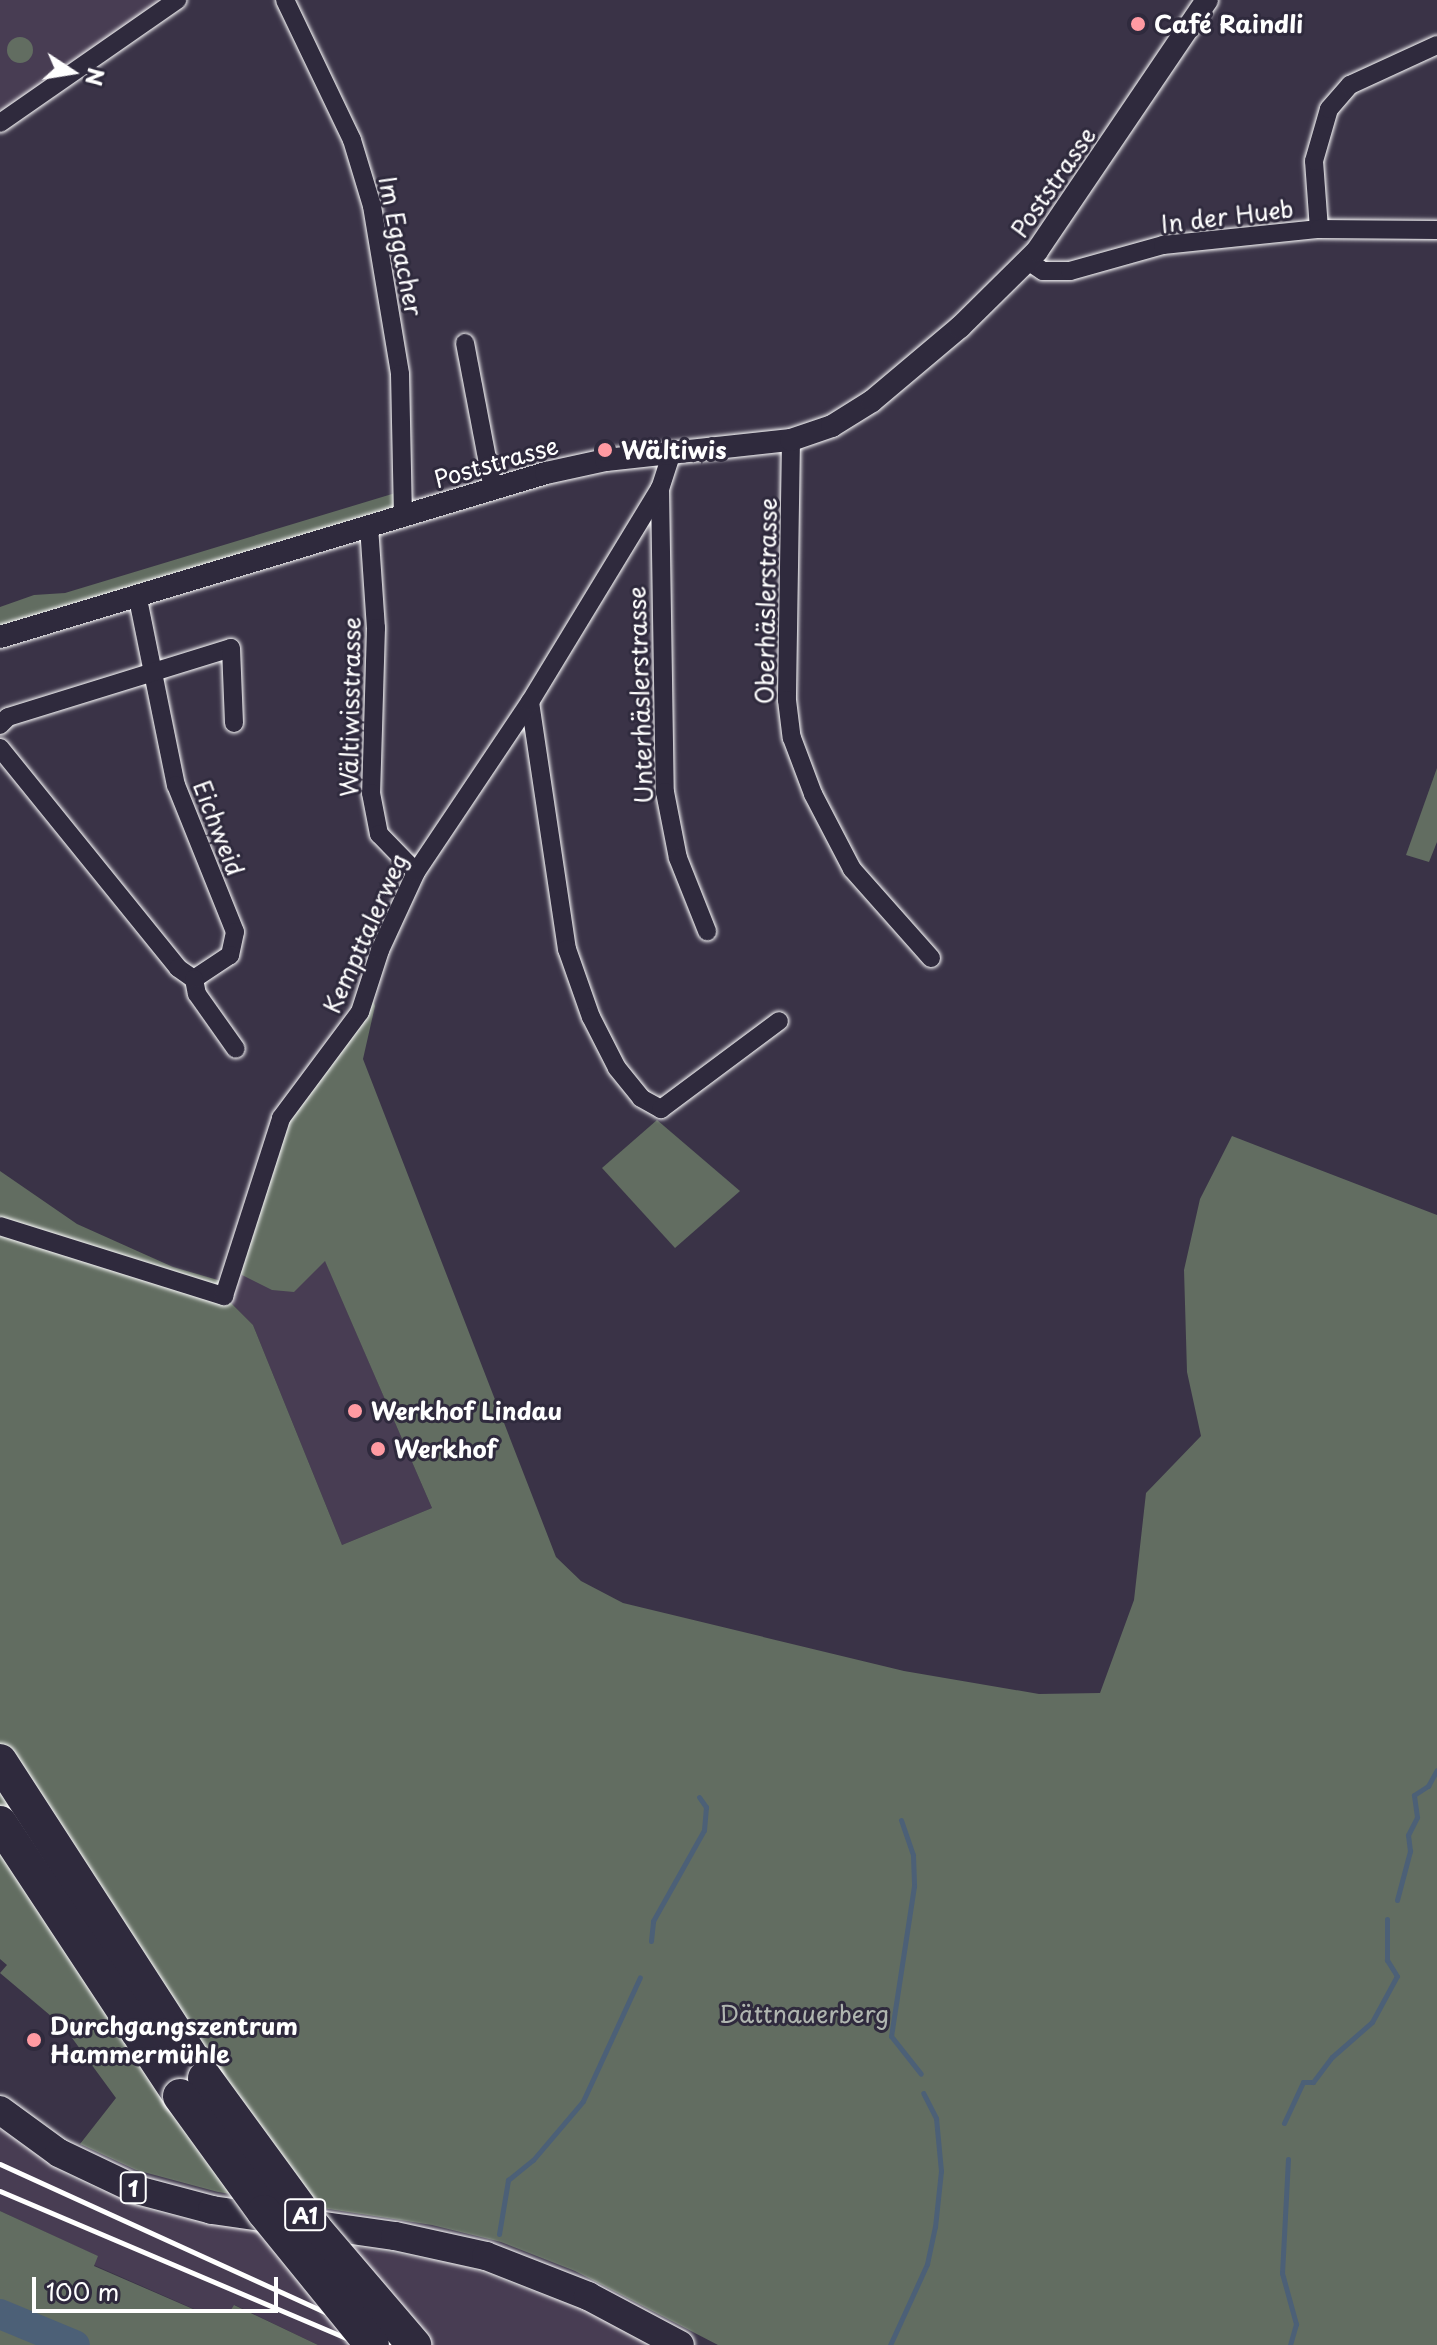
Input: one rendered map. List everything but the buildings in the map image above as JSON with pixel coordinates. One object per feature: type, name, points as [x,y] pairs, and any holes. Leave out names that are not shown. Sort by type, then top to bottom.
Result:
[{"type":"highway","points":[[0,1731],[34,1812]]},
{"type":"highway","name":"A1","points":[[0,1761],[34,1812],[264,2212],[372,2345]]},
{"type":"highway","name":"A1","points":[[0,1823],[192,2087],[414,2345]]},
{"type":"main road","name":"1","points":[[0,2110],[72,2160],[137,2190],[212,2210],[395,2236],[486,2256],[576,2290],[680,2345]]},
{"type":"street","points":[[0,123],[177,0]]},
{"type":"street","name":"Im Eggacher","points":[[285,0],[352,140],[372,206],[400,374],[403,518]]},
{"type":"street","name":"Poststrasse","points":[[0,637],[369,526],[601,461],[791,440],[832,426],[872,401],[1028,261],[1207,0]]},
{"type":"street","points":[[1319,229],[1314,161],[1329,109],[1350,85],[1437,45]]},
{"type":"street","name":"In der Hueb","points":[[1028,261],[1043,271],[1070,271],[1163,245],[1319,229],[1437,230]]},
{"type":"street","points":[[465,343],[493,490]]},
{"type":"street","name":"Oberhäslerstrasse","points":[[791,440],[787,700],[792,738],[813,794],[852,869],[931,958]]},
{"type":"street","name":"Unterhäslerstrasse","points":[[672,452],[660,488],[666,801],[683,875],[707,931]]},
{"type":"street","name":"Kempttalerweg","points":[[0,1226],[224,1296],[281,1118],[360,1012],[380,950],[416,872],[530,702],[660,488]]},
{"type":"street","name":"Wältiwisstrasse","points":[[369,526],[376,628],[371,793],[379,834],[416,872]]},
{"type":"street","name":"Eichweid","points":[[137,594],[176,785],[235,932],[230,955],[194,979]]},
{"type":"street","points":[[0,725],[8,717],[231,648],[234,723]]},
{"type":"street","points":[[530,702],[567,949],[591,1017],[617,1068],[654,1110],[670,1103],[779,1021]]},
{"type":"street","points":[[0,748],[178,968],[194,979],[197,994],[236,1049]]},
{"type":"shaded area","points":[[0,0],[177,0],[5,119],[0,109]]},
{"type":"shaded area","points":[[325,1260],[432,1508],[342,1545],[253,1325],[224,1296],[232,1270]]},
{"type":"shaded area","points":[[0,2129],[71,2178],[158,2213],[461,2265],[680,2345],[318,2345],[235,2305],[230,2313],[194,2309],[94,2265],[97,2256],[0,2211]]},
{"type":"green space","points":[[20,37],[29,41],[33,50],[29,59],[20,63],[11,59],[7,50],[11,41]]},
{"type":"green space","points":[[402,491],[403,518],[0,637],[0,607],[34,595],[65,593]]},
{"type":"green space","points":[[1437,768],[1437,842],[1429,862],[1406,855]]},
{"type":"green space","name":"Dättnauerberg","points":[[369,990],[375,1006],[363,1059],[556,1557],[581,1581],[623,1603],[904,1671],[1039,1694],[1100,1693],[1134,1600],[1146,1493],[1201,1436],[1187,1372],[1184,1270],[1200,1199],[1232,1136],[1437,1215],[1437,2345],[718,2345],[575,2271],[501,2242],[432,2225],[218,2192],[136,2170],[80,2144],[116,2098],[64,2027],[0,1973],[7,1965],[0,1959],[0,1171],[77,1224],[173,1267],[228,1283],[224,1296],[253,1325],[342,1545],[432,1508],[325,1261],[294,1292],[272,1290],[232,1270],[281,1118]]},
{"type":"green space","points":[[657,1120],[740,1191],[675,1248],[602,1168]]},
{"type":"green space","points":[[0,2211],[98,2256],[94,2266],[193,2309],[229,2313],[234,2305],[318,2345],[0,2345]]},
{"type":"waterway","points":[[1397,1900],[1410,1851],[1408,1835],[1417,1817],[1414,1795],[1428,1786],[1437,1770]]},
{"type":"waterway","points":[[651,1941],[653,1921],[704,1830],[706,1807],[699,1797]]},
{"type":"waterway","points":[[901,1820],[913,1855],[914,1886],[891,2036],[921,2074]]},
{"type":"waterway","points":[[1284,2123],[1303,2082],[1313,2082],[1332,2057],[1372,2022],[1397,1976],[1387,1960],[1387,1919]]},
{"type":"waterway","points":[[499,2234],[508,2180],[533,2160],[583,2101],[640,1977]]},
{"type":"waterway","points":[[890,2345],[927,2264],[935,2227],[941,2171],[936,2118],[923,2093]]},
{"type":"waterway","points":[[1288,2159],[1282,2273],[1296,2324],[1290,2345]]},
{"type":"waterway","points":[[0,2314],[75,2345]]},
{"type":"railway","points":[[0,2164],[397,2345]]},
{"type":"railway","points":[[0,2191],[363,2345]]},
{"type":"place","name":"Café Raindli","points":[[1138,24]]},
{"type":"place","name":"Wältiwis","points":[[605,450]]},
{"type":"place","name":"Werkhof Lindau","points":[[355,1411]]},
{"type":"place","name":"Werkhof","points":[[378,1449]]},
{"type":"place","name":"Durchgangszentrum Hammermühle","points":[[34,2040]]}]
